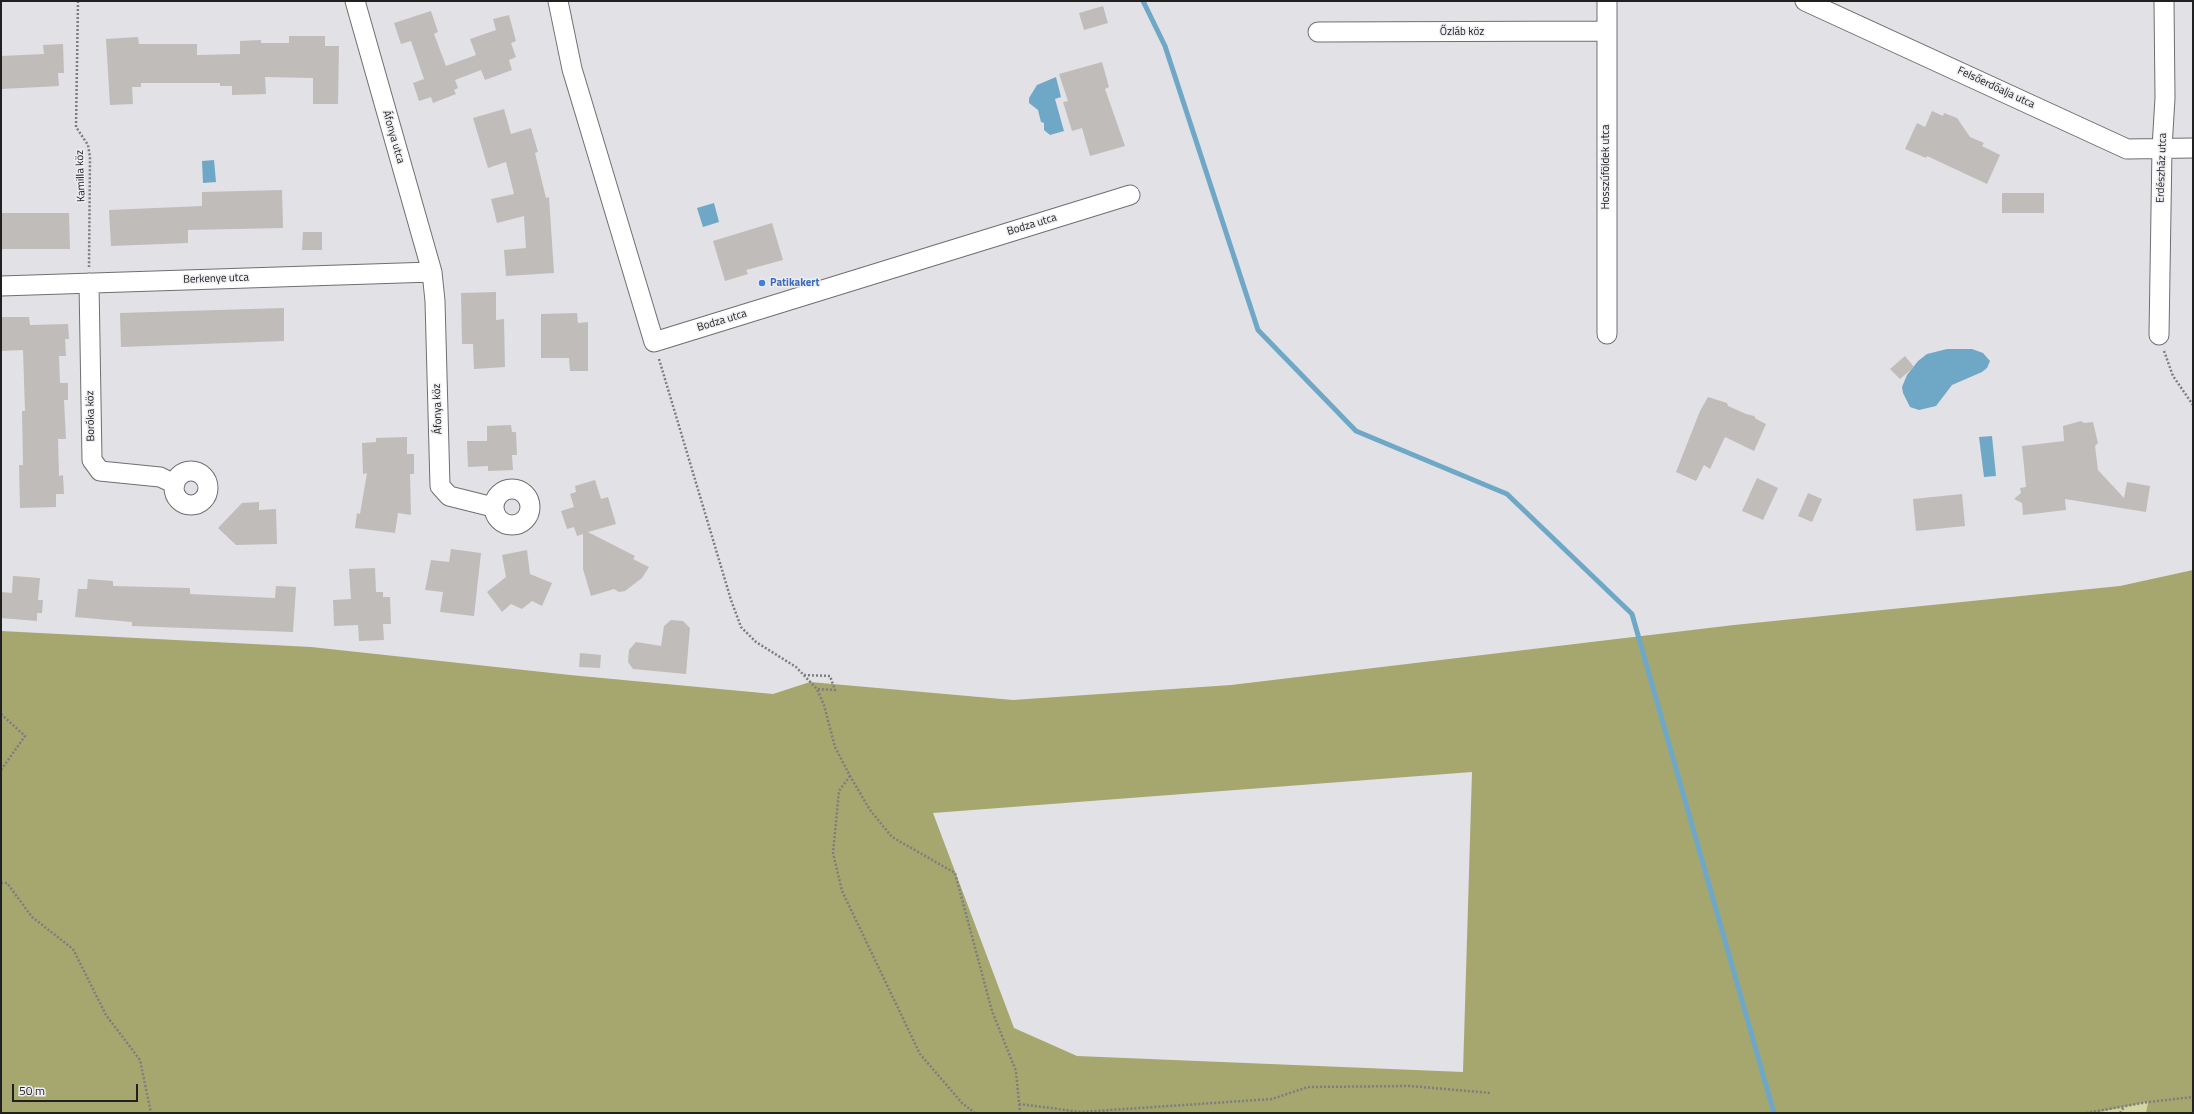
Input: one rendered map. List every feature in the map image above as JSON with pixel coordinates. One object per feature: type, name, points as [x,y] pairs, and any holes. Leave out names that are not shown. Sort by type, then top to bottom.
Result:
[{"type":"street","name":"Áfonya utca","points":[[355,1],[432,272]]},
{"type":"street","points":[[558,1],[572,69],[654,342]]},
{"type":"street","name":"Hosszúföldek utca","points":[[1606,334],[1607,1]]},
{"type":"street","name":"Felsőerdőalja utca","points":[[1805,1],[2127,149],[2193,148]]},
{"type":"street","name":"Erdészház utca","points":[[2159,335],[2162,148],[2165,98],[2164,1]]},
{"type":"street","name":"Őzláb köz","points":[[1318,32],[1606,31]]},
{"type":"street","name":"Bodza utca","points":[[654,342],[1130,195]]},
{"type":"street","name":"Berkenye utca","points":[[1,286],[432,272]]},
{"type":"street","name":"Áfonya köz","points":[[432,272],[435,301],[440,486],[449,496],[493,507]]},
{"type":"street","name":"Boróka köz","points":[[89,283],[92,460],[100,471],[160,478],[175,484]]},
{"type":"path","name":"Kamilla köz","points":[[78,1],[76,127],[88,145],[90,156],[89,283]]},
{"type":"path","points":[[2159,335],[2173,376],[2193,405]]},
{"type":"path","points":[[654,342],[731,600],[741,627],[756,642],[796,667],[817,689],[824,705],[836,747],[850,776],[870,810],[892,837],[955,873],[992,1011],[1016,1071],[1020,1113]]},
{"type":"path","points":[[804,675],[830,676],[835,690],[817,689]]},
{"type":"path","points":[[1,714],[25,736],[1,770]]},
{"type":"path","points":[[850,776],[839,791],[833,853],[842,891],[920,1054],[962,1103],[975,1113]]},
{"type":"path","points":[[1,883],[7,883],[32,917],[73,948],[106,1015],[140,1060],[152,1113]]},
{"type":"path","points":[[1019,1104],[1081,1112],[1272,1100],[1308,1087],[1410,1086],[1491,1093]]},
{"type":"path","points":[[2086,1113],[2148,1102],[2193,1097]]},
{"type":"path","points":[[2120,1113],[2125,1107]]},
{"type":"green space","points":[[2193,570],[2193,1113],[2146,1113],[2148,1102],[2094,1113],[1,1113],[1,631],[311,647],[570,675],[773,694],[810,682],[1013,700],[1231,685],[1734,625],[2120,586]],"holes":[[[1472,772],[1463,1072],[1077,1056],[1014,1028],[933,813]]]},
{"type":"green space","points":[[2148,1102],[2146,1113],[2094,1113],[2094,1112]]},
{"type":"water","points":[[1056,77],[1061,97],[1055,99],[1064,131],[1050,135],[1044,130],[1044,123],[1041,122],[1038,110],[1029,103],[1029,98],[1037,85]]},
{"type":"water","points":[[214,160],[216,182],[203,183],[202,161]]},
{"type":"water","points":[[714,203],[719,222],[703,227],[697,208]]},
{"type":"water","points":[[1947,349],[1972,349],[1983,353],[1990,361],[1987,368],[1982,372],[1952,385],[1936,406],[1919,410],[1910,407],[1903,393],[1902,387],[1907,375],[1918,361],[1927,354]]},
{"type":"water","points":[[1992,436],[1996,476],[1984,477],[1979,437]]},
{"type":"building","points":[[1103,6],[1108,23],[1084,30],[1079,13]]},
{"type":"building","points":[[431,11],[438,32],[434,34],[446,66],[476,55],[470,39],[496,30],[493,19],[509,15],[516,41],[511,43],[516,57],[509,60],[512,70],[485,80],[481,70],[455,80],[458,88],[454,90],[456,94],[433,103],[431,97],[419,101],[413,83],[424,79],[411,41],[401,44],[394,23]]},
{"type":"building","points":[[289,36],[325,36],[325,46],[339,46],[338,104],[313,104],[313,78],[265,77],[266,94],[232,95],[232,86],[220,86],[220,83],[141,83],[141,87],[132,87],[133,104],[110,105],[106,39],[138,37],[139,44],[197,44],[197,55],[240,54],[240,41],[261,40],[261,43],[289,43]]},
{"type":"building","points":[[63,44],[64,73],[58,73],[59,86],[1,89],[1,56],[44,54],[43,45]]},
{"type":"building","points":[[1102,62],[1109,87],[1105,89],[1125,146],[1090,156],[1082,128],[1072,131],[1063,102],[1068,101],[1059,74]]},
{"type":"building","points":[[504,109],[511,134],[531,128],[538,152],[535,153],[546,198],[549,197],[554,273],[506,276],[504,250],[526,248],[524,216],[497,223],[491,199],[514,194],[506,162],[488,168],[473,118]]},
{"type":"building","points":[[1932,111],[1943,116],[1944,113],[1957,118],[1970,137],[1984,143],[1982,146],[2000,155],[1987,184],[1927,156],[1926,158],[1905,149],[1917,123],[1925,127]]},
{"type":"building","points":[[282,190],[283,228],[188,230],[188,243],[111,246],[109,210],[202,206],[202,192]]},
{"type":"building","points":[[2002,193],[2044,193],[2044,213],[2002,213]]},
{"type":"building","points":[[1,213],[69,213],[70,249],[1,249]]},
{"type":"building","points":[[772,223],[783,260],[746,270],[748,274],[725,281],[713,241]]},
{"type":"building","points":[[303,232],[322,232],[322,250],[302,250]]},
{"type":"building","points":[[496,292],[496,320],[504,319],[505,367],[474,369],[473,344],[462,344],[461,293]]},
{"type":"building","points":[[284,308],[284,341],[121,347],[120,313]]},
{"type":"building","points":[[577,313],[578,323],[588,322],[588,371],[570,371],[569,358],[541,358],[541,314]]},
{"type":"building","points":[[1,317],[29,317],[30,325],[68,324],[69,339],[65,339],[66,356],[59,356],[60,383],[68,383],[68,400],[64,400],[66,439],[58,439],[59,476],[63,475],[64,494],[56,494],[56,507],[20,508],[19,465],[23,465],[22,411],[25,411],[23,350],[1,351]]},
{"type":"building","points":[[1905,356],[1914,367],[1900,379],[1890,369]]},
{"type":"building","points":[[1708,397],[1727,403],[1728,406],[1754,416],[1756,419],[1766,424],[1754,451],[1725,437],[1710,469],[1704,465],[1696,481],[1676,472],[1700,411]]},
{"type":"building","points":[[2081,421],[2084,423],[2093,422],[2098,443],[2095,446],[2098,470],[2124,498],[2127,482],[2150,486],[2146,512],[2065,499],[2066,510],[2023,515],[2022,503],[2014,499],[2021,493],[2020,488],[2026,487],[2022,446],[2064,441],[2063,426]]},
{"type":"building","points":[[511,425],[512,432],[516,432],[517,455],[512,455],[513,470],[488,471],[488,466],[468,467],[467,441],[487,441],[487,426]]},
{"type":"building","points":[[407,437],[407,454],[414,454],[414,474],[410,474],[411,515],[398,513],[395,533],[355,528],[357,513],[360,514],[367,473],[363,474],[362,443],[376,442],[376,438]]},
{"type":"building","points":[[1757,478],[1778,488],[1763,520],[1742,511]]},
{"type":"building","points":[[595,480],[601,499],[608,497],[616,524],[588,532],[635,556],[633,559],[649,567],[642,578],[625,591],[619,592],[614,589],[591,596],[583,569],[583,534],[577,536],[574,527],[567,529],[561,511],[574,507],[570,494],[576,492],[575,486]]},
{"type":"building","points":[[1808,493],[1822,499],[1812,522],[1798,516]]},
{"type":"building","points":[[1962,494],[1965,526],[1916,531],[1913,499]]},
{"type":"building","points":[[259,502],[259,510],[276,509],[277,544],[236,545],[218,528],[242,503]]},
{"type":"building","points":[[451,549],[481,553],[474,616],[440,612],[443,592],[425,590],[431,560],[449,562]]},
{"type":"building","points":[[527,550],[530,574],[552,583],[542,606],[532,601],[522,609],[511,604],[502,612],[487,592],[506,577],[502,555]]},
{"type":"building","points":[[375,568],[376,592],[383,592],[383,597],[390,597],[391,624],[383,624],[384,640],[359,641],[358,625],[334,626],[333,600],[351,599],[349,569]]},
{"type":"building","points":[[13,576],[40,578],[38,600],[43,600],[42,613],[37,613],[37,621],[1,618],[1,592],[12,593]]},
{"type":"building","points":[[88,579],[113,581],[113,586],[190,588],[190,594],[275,598],[276,586],[296,587],[293,632],[132,626],[132,622],[75,617],[78,589],[87,589]]},
{"type":"building","points":[[671,620],[683,621],[690,628],[686,674],[633,669],[628,662],[629,650],[636,642],[661,646],[664,626]]},
{"type":"building","points":[[580,653],[601,655],[600,668],[579,667]]},
{"type":"waterway","points":[[1143,1],[1165,46],[1258,330],[1356,431],[1507,494],[1632,614],[1774,1113]]},
{"type":"place","name":"Patikakert","points":[[762,283]]}]
